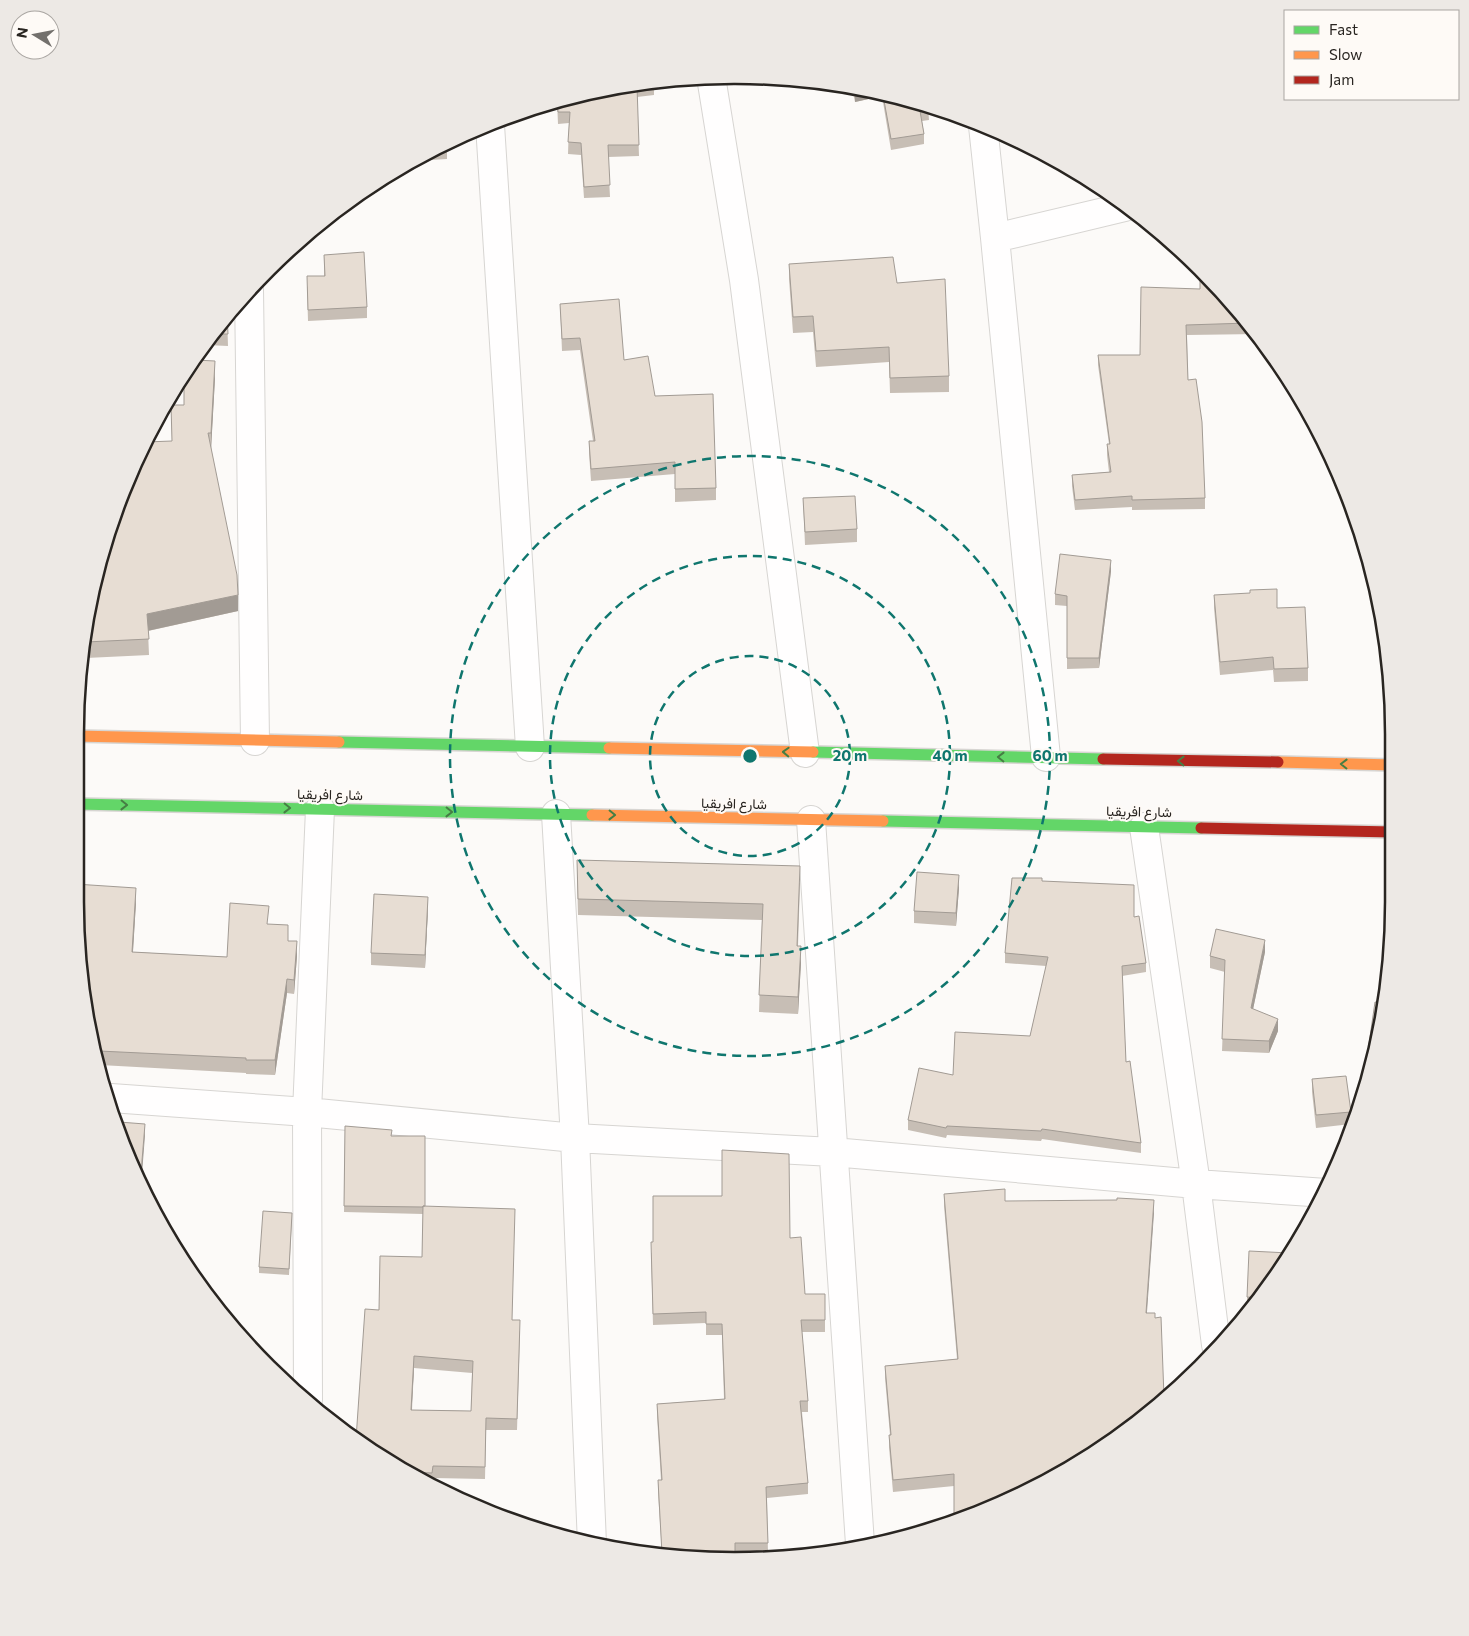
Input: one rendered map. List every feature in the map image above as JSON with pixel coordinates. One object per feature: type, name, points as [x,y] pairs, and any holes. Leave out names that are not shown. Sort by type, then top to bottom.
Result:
[{"type":"street","points":[[712,85],[744,280],[805,753]]},
{"type":"street","points":[[490,131],[530,747]]},
{"type":"street","points":[[984,133],[1046,758]]},
{"type":"street","points":[[995,238],[1118,209]]},
{"type":"street","points":[[249,301],[255,740]]},
{"type":"street","points":[[84,736],[1385,766]]},
{"type":"street","name":"شارع افريقيا","points":[[84,804],[1385,832]]},
{"type":"street","points":[[308,1393],[307,1112],[320,809]]},
{"type":"street","points":[[556,814],[575,1138],[592,1536]]},
{"type":"street","points":[[811,820],[860,1540]]},
{"type":"street","points":[[1144,826],[1196,1184],[1215,1340]]},
{"type":"street","points":[[114,1098],[307,1112],[575,1138],[833,1152],[1196,1184],[1316,1192]]},
{"type":"building","points":[[637,91],[639,145],[608,145],[610,185],[584,187],[581,143],[568,142],[570,112],[558,112],[558,108],[566,106]]},
{"type":"building","points":[[884,102],[920,111],[924,134],[891,139]]},
{"type":"building","points":[[364,252],[367,307],[308,310],[307,276],[325,276],[324,255]]},
{"type":"building","points":[[893,257],[897,283],[945,279],[949,376],[890,378],[889,347],[816,351],[813,316],[793,317],[789,264]]},
{"type":"building","points":[[1200,279],[1239,323],[1186,325],[1188,380],[1196,379],[1202,422],[1205,498],[1132,500],[1132,496],[1075,500],[1072,475],[1111,472],[1107,444],[1110,444],[1098,355],[1140,355],[1141,287],[1200,289]]},
{"type":"building","points":[[619,299],[624,360],[648,356],[655,396],[713,394],[716,488],[675,489],[675,462],[591,469],[589,441],[595,441],[580,338],[562,339],[560,304]]},
{"type":"building","points":[[228,326],[228,334],[221,334]]},
{"type":"building","points":[[202,360],[215,361],[211,433],[208,433],[237,575],[238,595],[147,614],[149,639],[90,642],[106,566],[118,525],[133,485],[154,442],[172,441],[171,409],[173,405],[184,405],[184,388],[193,373]]},
{"type":"building","points":[[855,496],[857,529],[805,532],[803,498]]},
{"type":"building","points":[[1060,554],[1111,560],[1099,658],[1067,658],[1067,596],[1055,594]]},
{"type":"building","points":[[1277,589],[1277,608],[1305,607],[1308,668],[1274,669],[1273,657],[1220,662],[1214,595],[1250,593],[1250,590]]},
{"type":"building","points":[[577,860],[800,866],[797,946],[801,946],[798,997],[759,995],[763,904],[578,899]]},
{"type":"building","points":[[917,872],[959,875],[956,913],[914,911]]},
{"type":"building","points":[[1012,878],[1042,878],[1042,881],[1134,885],[1134,917],[1139,916],[1146,963],[1122,966],[1126,1062],[1130,1061],[1141,1143],[1042,1129],[1041,1131],[947,1126],[946,1128],[908,1120],[919,1068],[953,1075],[955,1032],[1030,1036],[1048,957],[1005,953]]},
{"type":"building","points":[[84,885],[136,888],[132,952],[227,957],[230,903],[269,906],[267,924],[288,925],[288,941],[297,941],[294,980],[287,979],[275,1060],[246,1060],[246,1058],[102,1051],[89,986],[85,944]]},
{"type":"building","points":[[374,894],[428,897],[425,955],[371,953]]},
{"type":"building","points":[[1216,929],[1265,940],[1251,1008],[1278,1019],[1269,1041],[1222,1039],[1225,960],[1210,956]]},
{"type":"building","points":[[1375,1002],[1377,1002],[1373,1028],[1369,1044]]},
{"type":"building","points":[[1346,1076],[1351,1112],[1316,1115],[1312,1079]]},
{"type":"building","points":[[122,1122],[145,1124],[141,1169]]},
{"type":"building","points":[[345,1126],[392,1130],[391,1136],[425,1136],[425,1206],[344,1206]]},
{"type":"building","points":[[722,1150],[789,1154],[790,1238],[801,1237],[805,1294],[825,1294],[825,1320],[801,1320],[808,1401],[800,1401],[808,1483],[766,1487],[768,1543],[735,1543],[735,1552],[662,1548],[658,1480],[662,1480],[657,1404],[725,1399],[722,1324],[706,1324],[706,1312],[653,1314],[651,1242],[653,1242],[653,1196],[722,1196]]},
{"type":"building","points":[[1005,1189],[1005,1201],[1117,1200],[1117,1198],[1154,1200],[1146,1313],[1155,1313],[1155,1318],[1161,1317],[1164,1391],[1096,1443],[1060,1465],[984,1503],[954,1514],[954,1474],[893,1480],[885,1366],[958,1359],[944,1194]]},
{"type":"building","points":[[423,1206],[515,1209],[512,1320],[520,1320],[517,1419],[486,1418],[485,1467],[433,1466],[432,1473],[423,1473],[357,1431],[365,1309],[379,1310],[380,1256],[422,1257]],"holes":[[[414,1356],[473,1361],[471,1411],[411,1410]]]},
{"type":"building","points":[[263,1211],[292,1213],[289,1269],[259,1267]]},
{"type":"building","points":[[1249,1251],[1282,1253],[1251,1297],[1247,1297]]},
{"type":"traffic: fast","points":[[339,742],[609,748]]},
{"type":"traffic: fast","points":[[813,752],[1103,759]]},
{"type":"traffic: fast","points":[[84,804],[592,815]]},
{"type":"traffic: fast","points":[[883,821],[1201,828]]},
{"type":"traffic: slow","points":[[84,736],[339,742]]},
{"type":"traffic: slow","points":[[609,748],[813,752]]},
{"type":"traffic: slow","points":[[1278,762],[1385,765]]},
{"type":"traffic: slow","points":[[592,815],[883,821]]},
{"type":"traffic: jam","points":[[1103,759],[1278,762]]},
{"type":"traffic: jam","points":[[1201,828],[1385,832]]}]
